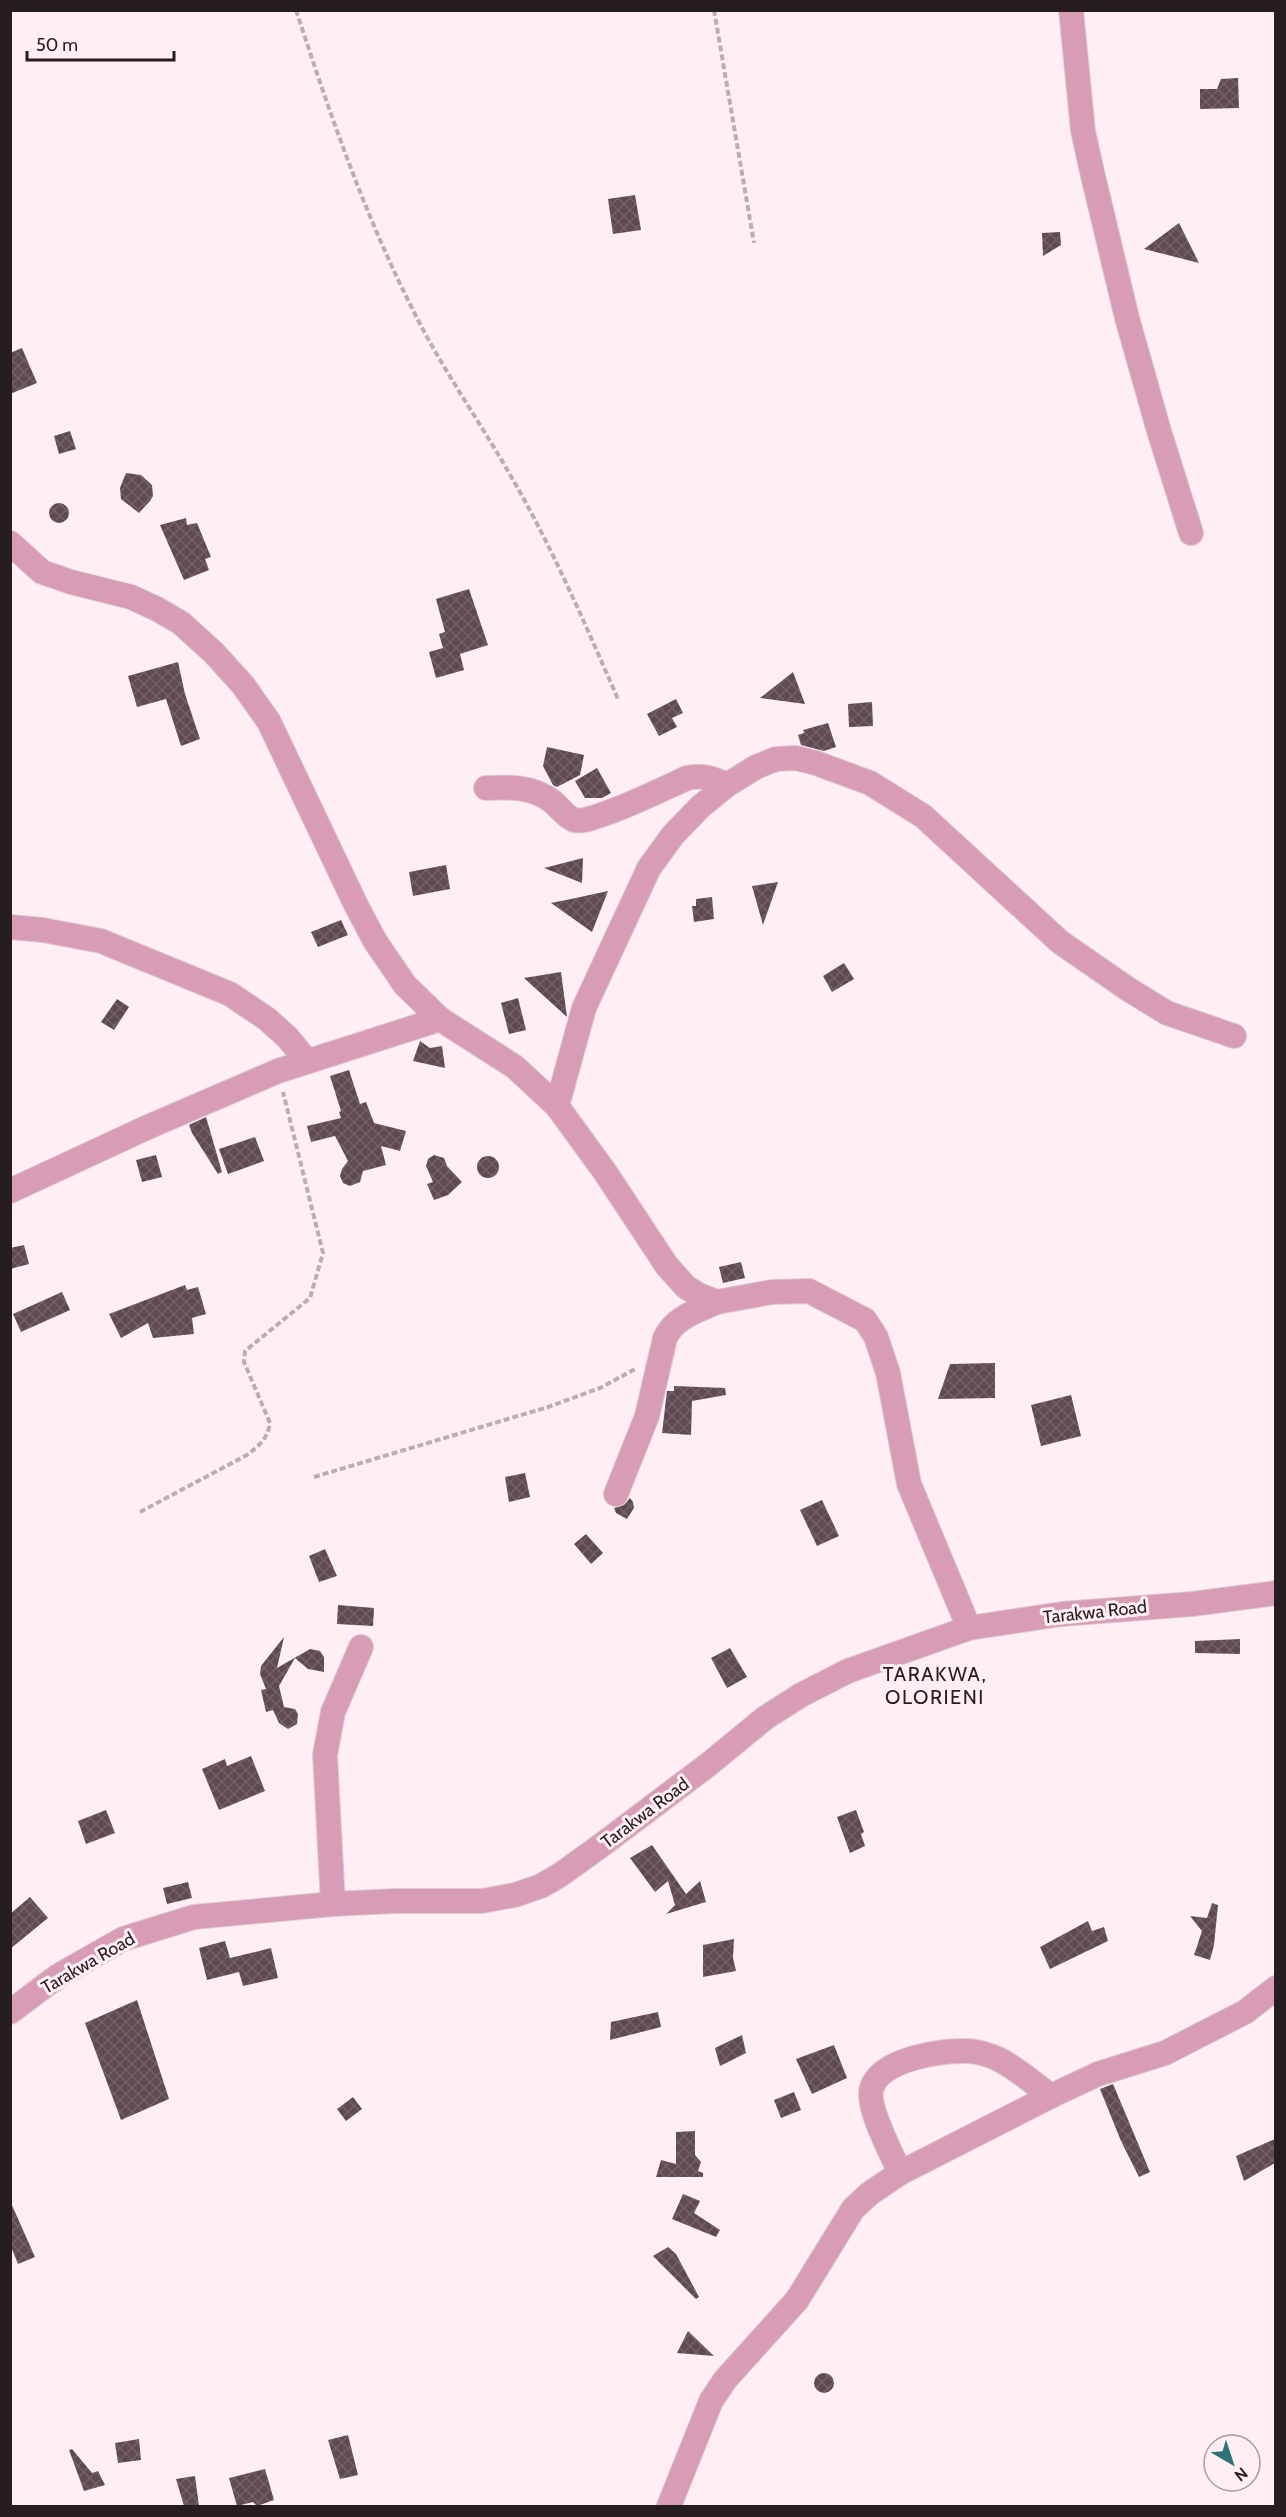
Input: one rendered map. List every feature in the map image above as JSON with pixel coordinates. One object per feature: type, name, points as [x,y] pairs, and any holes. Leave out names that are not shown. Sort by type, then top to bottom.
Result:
[{"type":"street","points":[[1071,10],[1083,131],[1093,176],[1130,328],[1191,533]]},
{"type":"street","points":[[10,543],[42,572],[131,597],[158,609],[181,623],[214,653],[243,685],[269,722],[332,858],[375,941],[405,985],[440,1019],[515,1067],[557,1106],[605,1172],[667,1266],[686,1287],[717,1302]]},
{"type":"street","points":[[557,1106],[584,1008],[649,868],[673,835],[700,807],[756,767],[776,759],[796,758],[870,783],[923,816],[1060,942],[1167,1013],[1234,1036]]},
{"type":"street","points":[[486,788],[529,789],[542,794],[573,820],[581,822],[606,814],[687,778],[700,775],[728,785]]},
{"type":"street","points":[[10,927],[43,930],[101,941],[230,994],[267,1019],[287,1037],[307,1061]]},
{"type":"street","points":[[10,1191],[148,1127],[278,1071],[440,1019]]},
{"type":"street","points":[[616,1494],[647,1416],[665,1338],[671,1326],[680,1319],[717,1302],[772,1292],[809,1291],[865,1320],[876,1337],[888,1373],[909,1484],[969,1628]]},
{"type":"street","name":"Tarakwa Road","points":[[10,2012],[58,1976],[123,1939],[194,1917],[333,1904],[482,1901],[516,1896],[541,1886],[600,1847],[765,1718],[801,1695],[848,1671],[969,1628],[1062,1614],[1192,1604],[1275,1593]]},
{"type":"street","points":[[333,1904],[325,1755],[333,1712],[361,1647]]},
{"type":"street","points":[[669,2506],[711,2401],[725,2380],[797,2300],[853,2209],[869,2194],[900,2173],[1051,2096],[1098,2074],[1165,2053],[1245,2012],[1275,1988]]},
{"type":"street","points":[[900,2173],[871,2104],[872,2087],[882,2073],[893,2066],[940,2053],[969,2050],[998,2059],[1051,2096]]},
{"type":"path","points":[[296,10],[376,236],[412,309],[512,478],[568,583],[618,699]]},
{"type":"path","points":[[714,10],[754,243]]},
{"type":"path","points":[[140,1512],[247,1455],[261,1444],[269,1431],[270,1423],[244,1362],[245,1351],[310,1298],[320,1270],[323,1252],[278,1071]]},
{"type":"path","points":[[314,1477],[548,1407],[600,1388],[662,1355]]},
{"type":"building","points":[[1238,78],[1239,108],[1200,109],[1200,89],[1217,89],[1221,79]]},
{"type":"building","points":[[635,195],[641,230],[613,234],[608,199]]},
{"type":"building","points":[[1179,223],[1199,263],[1144,249]]},
{"type":"building","points":[[1060,232],[1061,245],[1043,256],[1042,233]]},
{"type":"building","points":[[22,348],[37,383],[10,394],[10,353]]},
{"type":"building","points":[[70,431],[76,449],[59,454],[54,436]]},
{"type":"building","points":[[126,473],[141,475],[152,485],[153,496],[139,513],[121,499],[120,488]]},
{"type":"building","points":[[59,503],[66,506],[69,513],[66,520],[59,523],[52,520],[49,513],[52,506]]},
{"type":"building","points":[[186,518],[187,525],[197,523],[211,557],[205,559],[209,570],[184,580],[160,525]]},
{"type":"building","points":[[469,589],[488,645],[460,654],[464,670],[436,678],[429,652],[443,648],[439,634],[445,632],[436,599]]},
{"type":"building","points":[[178,662],[185,694],[200,739],[181,746],[166,699],[137,707],[128,676]]},
{"type":"building","points":[[793,672],[805,704],[760,698]]},
{"type":"building","points":[[676,699],[683,713],[672,718],[677,727],[659,736],[647,714]]},
{"type":"building","points":[[872,702],[873,726],[849,727],[848,704]]},
{"type":"building","points":[[828,723],[836,747],[824,751],[801,745],[798,735],[804,733],[803,730]]},
{"type":"building","points":[[547,747],[584,755],[580,775],[557,787],[553,785],[543,766]]},
{"type":"building","points":[[597,768],[611,793],[602,798],[585,798],[575,781]]},
{"type":"building","points":[[583,858],[582,883],[544,868]]},
{"type":"building","points":[[446,865],[450,889],[413,896],[409,872]]},
{"type":"building","points":[[778,882],[763,925],[752,886]]},
{"type":"building","points":[[608,891],[592,932],[551,903],[571,899]]},
{"type":"building","points":[[712,897],[714,919],[694,922],[692,906],[696,906],[696,899]]},
{"type":"building","points":[[341,920],[348,935],[318,947],[311,932]]},
{"type":"building","points":[[844,963],[854,979],[832,992],[823,976]]},
{"type":"building","points":[[561,972],[567,1017],[524,978]]},
{"type":"building","points":[[518,998],[526,1030],[509,1034],[501,1003]]},
{"type":"building","points":[[117,999],[129,1007],[114,1030],[101,1022]]},
{"type":"building","points":[[420,1041],[430,1048],[442,1046],[445,1068],[413,1061]]},
{"type":"building","points":[[349,1070],[360,1104],[366,1102],[374,1123],[406,1131],[400,1151],[381,1146],[386,1165],[363,1171],[360,1182],[350,1186],[343,1183],[340,1176],[348,1161],[335,1136],[311,1142],[307,1126],[341,1118],[330,1076]]},
{"type":"building","points":[[206,1117],[222,1172],[218,1174],[189,1125]]},
{"type":"building","points":[[255,1137],[264,1161],[228,1174],[219,1149]]},
{"type":"building","points":[[156,1155],[162,1177],[142,1182],[136,1160]]},
{"type":"building","points":[[434,1155],[444,1158],[447,1166],[462,1182],[448,1195],[434,1200],[427,1184],[433,1182],[426,1166],[428,1159]]},
{"type":"building","points":[[488,1156],[496,1159],[499,1167],[496,1175],[488,1178],[480,1175],[477,1167],[480,1159]]},
{"type":"building","points":[[24,1245],[29,1264],[10,1269],[10,1248]]},
{"type":"building","points":[[741,1262],[745,1278],[723,1283],[719,1267]]},
{"type":"building","points":[[185,1285],[187,1290],[198,1287],[206,1314],[192,1318],[194,1334],[153,1338],[148,1323],[121,1338],[109,1314]]},
{"type":"building","points":[[62,1292],[70,1310],[21,1332],[13,1314]]},
{"type":"building","points":[[995,1363],[995,1398],[938,1399],[950,1364]]},
{"type":"building","points":[[674,1386],[725,1388],[726,1395],[692,1401],[691,1435],[662,1433],[667,1391],[674,1391]]},
{"type":"building","points":[[1071,1395],[1081,1436],[1041,1446],[1031,1405]]},
{"type":"building","points":[[525,1473],[530,1497],[509,1502],[505,1477]]},
{"type":"building","points":[[630,1498],[634,1508],[627,1519],[616,1513],[614,1508],[624,1505]]},
{"type":"building","points":[[822,1500],[839,1536],[817,1546],[800,1510]]},
{"type":"building","points":[[586,1534],[603,1553],[591,1564],[574,1544]]},
{"type":"building","points":[[325,1549],[337,1576],[319,1582],[309,1556]]},
{"type":"building","points":[[338,1605],[374,1608],[373,1626],[337,1624]]},
{"type":"building","points":[[284,1637],[277,1668],[310,1649],[320,1651],[324,1657],[324,1672],[308,1669],[295,1658],[279,1686],[284,1707],[295,1709],[298,1714],[297,1724],[288,1729],[279,1723],[273,1710],[266,1712],[261,1690],[266,1689],[260,1674],[261,1666]]},
{"type":"building","points":[[1240,1639],[1240,1654],[1195,1653],[1195,1641]]},
{"type":"building","points":[[730,1648],[747,1677],[727,1688],[711,1658]]},
{"type":"building","points":[[251,1756],[265,1791],[219,1810],[202,1769],[225,1759],[227,1766]]},
{"type":"building","points":[[106,1810],[115,1833],[86,1844],[78,1821]]},
{"type":"building","points":[[856,1810],[864,1832],[861,1834],[865,1846],[850,1853],[837,1817]]},
{"type":"building","points":[[652,1845],[686,1894],[700,1881],[706,1902],[666,1914],[675,1905],[668,1881],[655,1892],[630,1858]]},
{"type":"building","points":[[188,1882],[192,1898],[167,1904],[163,1888]]},
{"type":"building","points":[[30,1897],[48,1918],[10,1949],[10,1914]]},
{"type":"building","points":[[1212,1903],[1218,1905],[1210,1960],[1194,1955],[1202,1931],[1190,1916],[1207,1918]]},
{"type":"building","points":[[1088,1921],[1092,1931],[1104,1927],[1108,1941],[1050,1969],[1040,1947]]},
{"type":"building","points":[[734,1939],[733,1958],[736,1971],[703,1977],[703,1945]]},
{"type":"building","points":[[225,1941],[230,1958],[271,1948],[278,1978],[243,1986],[239,1972],[207,1980],[199,1948]]},
{"type":"building","points":[[137,2000],[169,2099],[121,2120],[85,2023]]},
{"type":"building","points":[[658,2012],[661,2027],[610,2040],[611,2022]]},
{"type":"building","points":[[742,2035],[746,2053],[720,2066],[715,2048]]},
{"type":"building","points":[[834,2045],[847,2078],[812,2094],[796,2059]]},
{"type":"building","points":[[1113,2084],[1150,2172],[1139,2177],[1121,2141],[1100,2089]]},
{"type":"building","points":[[794,2092],[801,2110],[781,2118],[774,2100]]},
{"type":"building","points":[[353,2097],[362,2109],[346,2121],[337,2109]]},
{"type":"building","points":[[695,2131],[695,2155],[701,2162],[698,2171],[703,2173],[703,2177],[656,2177],[661,2160],[676,2164],[676,2132]]},
{"type":"building","points":[[1275,2139],[1275,2163],[1244,2181],[1236,2156]]},
{"type":"building","points":[[683,2194],[700,2201],[694,2213],[720,2230],[716,2237],[672,2219]]},
{"type":"building","points":[[11,2203],[35,2257],[18,2264],[10,2244]]},
{"type":"building","points":[[668,2247],[676,2254],[699,2297],[696,2299],[653,2256]]},
{"type":"building","points":[[688,2331],[714,2356],[677,2353]]},
{"type":"building","points":[[824,2373],[831,2376],[834,2383],[831,2390],[824,2393],[817,2390],[814,2383],[817,2376]]},
{"type":"building","points":[[348,2435],[358,2475],[340,2479],[328,2440]]},
{"type":"building","points":[[139,2439],[141,2460],[118,2463],[115,2443]]},
{"type":"building","points":[[72,2449],[92,2473],[98,2471],[105,2485],[84,2491],[69,2450]]},
{"type":"building","points":[[265,2469],[274,2500],[257,2506],[253,2502],[237,2506],[229,2478]]},
{"type":"building","points":[[195,2476],[199,2506],[184,2506],[176,2479]]},
{"type":"district","name":"TARAKWA, OLORIENI","points":[[935,1686]]}]
